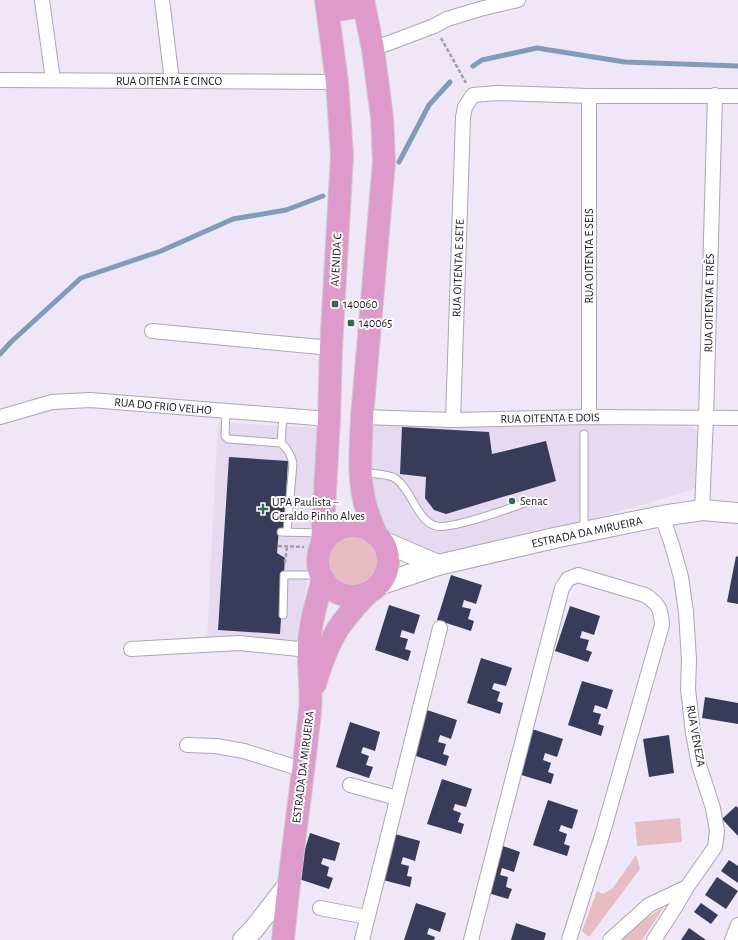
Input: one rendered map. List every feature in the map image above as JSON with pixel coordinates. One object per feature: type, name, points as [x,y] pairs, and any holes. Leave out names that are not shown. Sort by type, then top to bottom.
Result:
[{"type":"main road","points":[[327,6],[364,3],[373,49],[382,117],[384,162],[362,417],[364,473],[362,489],[364,501],[379,538],[387,552],[388,564],[385,575],[374,589]]},
{"type":"main road","name":"AVENIDA C","points":[[321,542],[342,156],[337,82],[327,6]]},
{"type":"main road","name":"ESTRADA DA MIRUEIRA","points":[[322,577],[330,587],[338,593],[359,596],[438,565],[585,527],[702,510],[738,513]]},
{"type":"main road","points":[[321,542],[334,531],[347,527],[360,526],[369,529],[379,538],[438,565]]},
{"type":"main road","name":"ESTRADA DA MIRUEIRA","points":[[243,940],[254,929],[288,885],[304,770],[311,698],[309,650],[322,577],[318,559],[321,542]]},
{"type":"main road","name":"ESTRADA DA MIRUEIRA","points":[[311,698],[322,661],[340,624],[374,589]]},
{"type":"main road","points":[[282,940],[288,885]]},
{"type":"street","points":[[42,0],[53,80]]},
{"type":"street","points":[[162,0],[172,81]]},
{"type":"street","points":[[373,49],[434,26],[446,19],[518,0]]},
{"type":"street","name":"RUA OITENTA E CINCO","points":[[0,80],[337,82]]},
{"type":"street","points":[[473,95],[497,93],[589,96],[738,96]]},
{"type":"street","name":"RUA OITENTA E SETE","points":[[453,420],[462,117],[473,95]]},
{"type":"street","name":"RUA OITENTA E TRÊS","points":[[702,510],[706,418],[714,95]]},
{"type":"street","name":"RUA OITENTA E SEIS","points":[[589,96],[589,417]]},
{"type":"street","points":[[152,331],[331,348]]},
{"type":"street","name":"RUA DO FRIO VELHO","points":[[0,417],[52,402],[90,400],[328,419]]},
{"type":"street","name":"RUA OITENTA E DOIS","points":[[362,417],[453,420],[589,417],[738,418]]},
{"type":"street","name":"RUA VENEZA","points":[[654,940],[687,887],[715,847],[717,831],[713,808],[700,764],[693,733],[688,689],[689,660],[686,612],[681,577],[662,516]]},
{"type":"street","points":[[471,940],[562,588],[568,579],[578,575],[645,595],[654,601],[662,612],[662,625],[603,832],[569,940]]},
{"type":"street","points":[[362,940],[440,628]]},
{"type":"street","points":[[131,649],[239,642],[309,650]]},
{"type":"street","points":[[187,746],[216,746],[244,751],[304,770]]},
{"type":"street","points":[[350,785],[397,798]]},
{"type":"street","points":[[610,940],[649,905],[687,887]]},
{"type":"street","points":[[320,908],[368,917]]},
{"type":"street","points":[[732,940],[738,925]]},
{"type":"lane","points":[[226,411],[225,436],[228,439],[281,443],[287,447],[293,462],[284,532],[321,542]]},
{"type":"lane","points":[[281,443],[284,415]]},
{"type":"lane","points":[[584,434],[585,527]]},
{"type":"lane","points":[[364,473],[382,474],[394,478],[410,496],[425,520],[435,526],[451,526],[528,502]]},
{"type":"lane","points":[[283,615],[284,575],[322,577]]},
{"type":"path","points":[[434,26],[473,95]]},
{"type":"path","points":[[284,532],[287,547],[284,575]]},
{"type":"path","points":[[278,546],[287,547],[321,542]]},
{"type":"shaded area","name":"Senac","points":[[374,421],[693,427],[698,432],[695,489],[584,522],[451,557],[430,554],[382,532],[373,514],[369,424]]},
{"type":"shaded area","name":"UPA Paulista – Geraldo Pinho Alves","points":[[218,422],[318,428],[307,580],[299,641],[207,638]]},
{"type":"shaded area","points":[[355,532],[365,534],[374,540],[380,549],[382,559],[380,569],[374,578],[365,584],[355,586],[345,584],[336,578],[330,569],[328,559],[330,549],[336,540],[345,534]]},
{"type":"shaded area","points":[[680,818],[682,842],[637,846],[635,822]]},
{"type":"shaded area","points":[[636,855],[640,869],[589,937],[582,931],[597,891],[603,894],[613,888]]},
{"type":"shaded area","points":[[664,907],[642,940],[622,940],[634,926]]},
{"type":"building","points":[[402,427],[489,432],[492,454],[546,441],[556,481],[446,514],[434,510],[425,498],[426,477],[400,474]]},
{"type":"building","points":[[229,457],[288,461],[284,529],[279,528],[277,553],[285,558],[280,634],[218,630]]},
{"type":"building","points":[[736,556],[738,557],[738,604],[727,602]]},
{"type":"building","points":[[451,575],[482,585],[476,604],[464,600],[462,607],[471,609],[468,619],[474,621],[471,631],[437,620]]},
{"type":"building","points":[[389,605],[420,615],[414,634],[402,630],[400,637],[408,639],[405,649],[411,651],[408,661],[375,650]]},
{"type":"building","points":[[570,606],[600,616],[594,635],[582,631],[580,638],[589,640],[586,650],[592,652],[588,662],[555,651]]},
{"type":"building","points":[[481,658],[512,668],[506,686],[494,683],[492,689],[500,692],[497,701],[503,703],[500,714],[467,703]]},
{"type":"building","points":[[582,681],[613,690],[607,709],[595,705],[593,712],[601,714],[598,724],[604,726],[601,736],[568,725]]},
{"type":"building","points":[[705,697],[738,703],[738,724],[702,718]]},
{"type":"building","points":[[427,710],[457,720],[451,739],[440,735],[438,742],[446,744],[443,754],[449,756],[446,766],[413,755]]},
{"type":"building","points":[[350,722],[380,732],[375,751],[363,747],[361,753],[369,756],[366,765],[373,767],[369,778],[336,767]]},
{"type":"building","points":[[532,729],[563,739],[557,757],[545,753],[543,760],[551,763],[548,772],[554,774],[551,784],[518,774]]},
{"type":"building","points":[[669,735],[674,773],[649,777],[643,739]]},
{"type":"building","points":[[442,779],[472,789],[466,807],[455,804],[453,810],[461,813],[458,822],[464,824],[461,834],[427,824]]},
{"type":"building","points":[[548,800],[578,810],[572,829],[561,825],[559,831],[567,834],[564,844],[570,846],[567,856],[533,845]]},
{"type":"building","points":[[736,806],[738,808],[738,836],[722,819]]},
{"type":"building","points":[[310,833],[340,843],[335,861],[323,858],[321,864],[329,867],[327,876],[333,878],[329,889],[296,878]]},
{"type":"building","points":[[395,834],[420,841],[415,861],[403,857],[401,864],[409,866],[407,876],[412,877],[410,887],[383,880]]},
{"type":"building","points":[[503,846],[520,852],[514,872],[502,868],[500,875],[508,877],[506,887],[512,889],[508,899],[488,893]]},
{"type":"building","points":[[729,860],[738,866],[738,883],[721,871]]},
{"type":"building","points":[[717,877],[738,891],[726,909],[705,895]]},
{"type":"building","points":[[416,903],[446,913],[440,932],[429,928],[427,934],[435,937],[434,940],[404,940]]},
{"type":"building","points":[[701,903],[718,915],[711,924],[694,912]]},
{"type":"building","points":[[516,923],[546,933],[544,940],[511,940]]},
{"type":"building","points":[[689,928],[706,940],[681,940]]},
{"type":"waterway","points":[[473,66],[482,60],[537,48],[625,62],[738,66]]},
{"type":"waterway","points":[[399,162],[429,105],[450,82]]},
{"type":"waterway","points":[[0,354],[11,342],[81,278],[161,251],[233,219],[286,210],[323,196]]},
{"type":"place","name":"140060","points":[[335,304]]},
{"type":"place","name":"140065","points":[[351,323]]},
{"type":"place","name":"Senac","points":[[512,501]]},
{"type":"place","name":"UPA Paulista – Geraldo Pinho Alves","points":[[263,509]]}]
